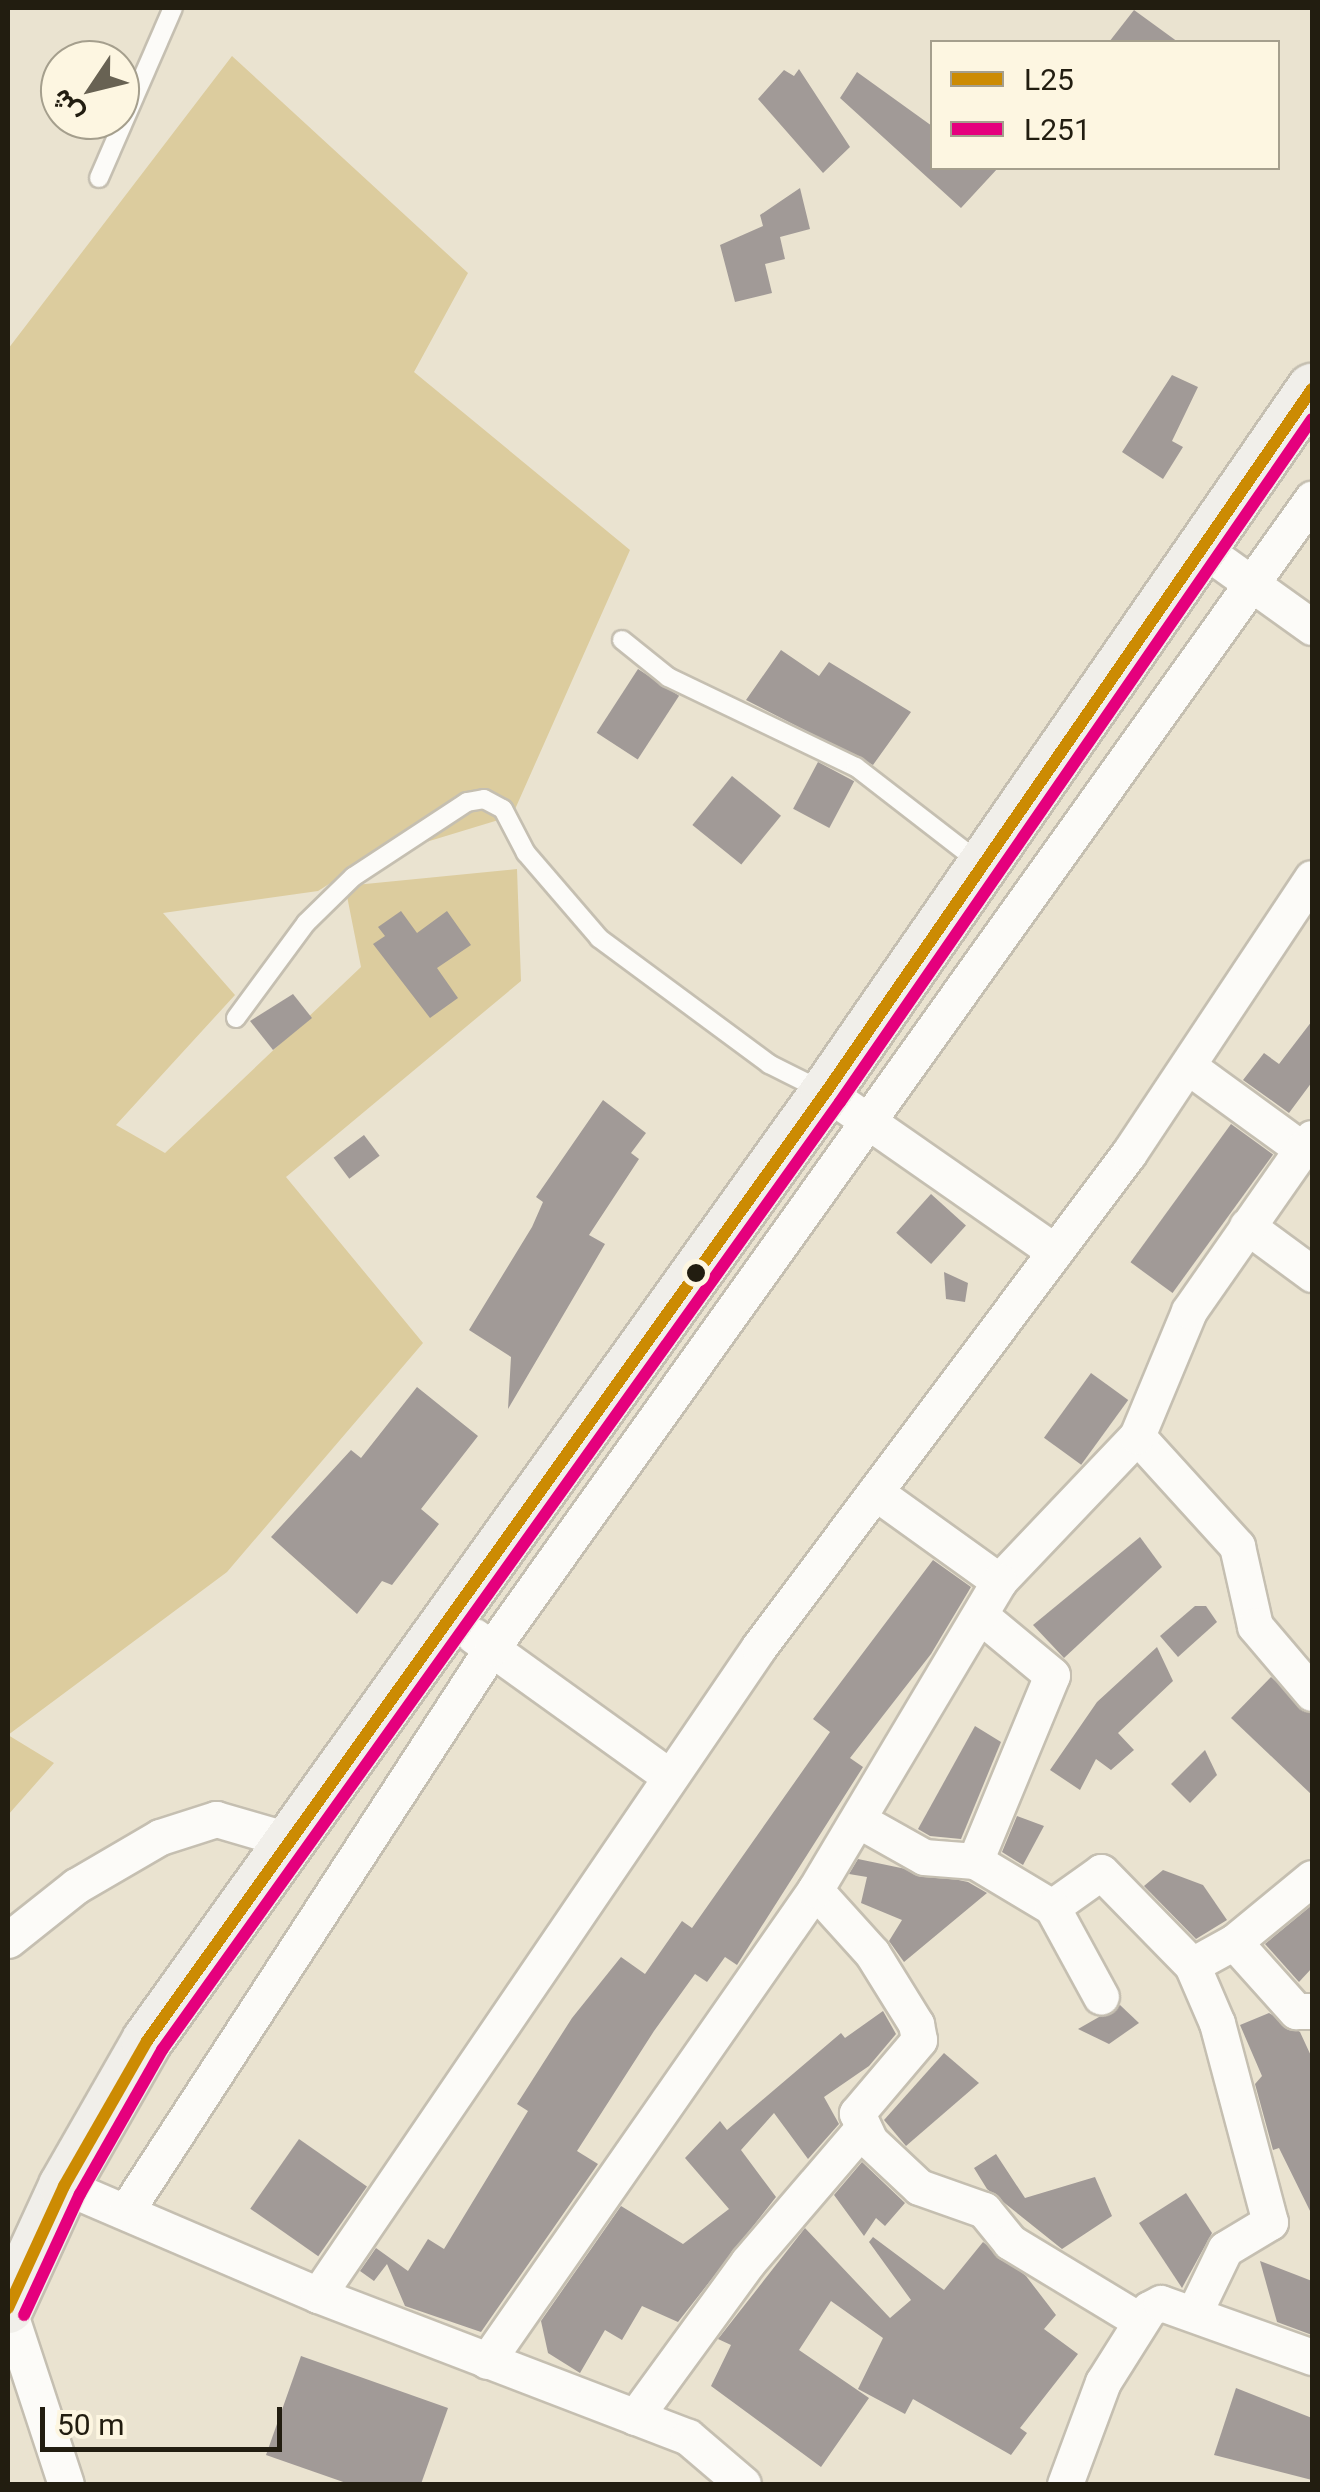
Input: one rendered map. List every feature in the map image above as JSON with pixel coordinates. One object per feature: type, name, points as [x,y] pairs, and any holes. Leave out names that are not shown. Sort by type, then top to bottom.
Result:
[{"type":"street","points":[[66,2484],[8,2308],[64,2186],[147,2041],[285,1839],[449,1618],[826,1092],[1312,389]]},
{"type":"street","points":[[126,2211],[492,1648],[871,1124],[1312,499]]},
{"type":"street","points":[[1203,549],[1312,627]]},
{"type":"street","points":[[318,2295],[670,1777],[1189,1066],[1312,878]]},
{"type":"street","points":[[487,2362],[815,1890],[999,1581],[1137,1436],[1189,1311],[1307,1143],[1189,1066]]},
{"type":"street","points":[[826,1092],[1055,1252]]},
{"type":"street","points":[[1248,1226],[1312,1274]]},
{"type":"street","points":[[1137,1436],[1237,1546],[1255,1626],[1312,1693]]},
{"type":"street","points":[[875,1492],[999,1581]]},
{"type":"street","points":[[975,1861],[1052,1674],[981,1616]]},
{"type":"street","points":[[449,1618],[670,1777]]},
{"type":"street","points":[[8,1940],[76,1886],[160,1837],[216,1819],[285,1839]]},
{"type":"street","points":[[860,1820],[924,1857],[975,1861],[1052,1906],[1102,1997]]},
{"type":"street","points":[[1052,1906],[1101,1872],[1192,1965],[1216,2023],[1270,2222],[1225,2249],[1194,2313]]},
{"type":"street","points":[[1192,1965],[1234,1942],[1312,1878]]},
{"type":"street","points":[[815,1890],[872,1953],[916,2024],[919,2040],[857,2113],[862,2129],[919,2187],[984,2210],[1010,2242],[1137,2319]]},
{"type":"street","points":[[1234,1942],[1296,2012],[1312,2011]]},
{"type":"street","points":[[635,2417],[748,2262],[862,2129]]},
{"type":"street","points":[[64,2186],[318,2295],[688,2438],[743,2484]]},
{"type":"street","points":[[1065,2484],[1137,2319],[1161,2303],[1312,2357]]},
{"type":"lane","points":[[99,178],[173,8]]},
{"type":"lane","points":[[622,640],[668,677],[856,767],[930,817],[983,866]]},
{"type":"lane","points":[[236,1018],[306,923],[353,877],[467,802],[484,800],[504,809],[526,852],[599,938],[769,1064],[826,1092]]},
{"type":"shaded area","points":[[232,56],[468,273],[414,372],[630,550],[512,816],[367,860],[318,891],[163,913],[235,995],[116,1125],[165,1153],[361,967],[345,886],[517,869],[521,981],[286,1177],[423,1343],[227,1572],[8,1735],[8,349]]},
{"type":"shaded area","points":[[8,1735],[54,1763],[8,1815]]},
{"type":"building","points":[[1134,10],[1175,40],[1111,40]]},
{"type":"building","points":[[799,69],[850,147],[823,173],[758,99],[784,70],[794,76]]},
{"type":"building","points":[[857,72],[930,125],[930,170],[996,170],[961,208],[840,98]]},
{"type":"building","points":[[800,188],[810,229],[780,237],[785,259],[765,264],[772,293],[735,302],[720,245],[763,226],[760,215]]},
{"type":"building","points":[[1172,375],[1198,387],[1172,441],[1183,447],[1163,479],[1122,452]]},
{"type":"building","points":[[781,650],[819,676],[829,662],[911,712],[873,765],[746,700]]},
{"type":"building","points":[[638,669],[679,696],[638,759],[597,733]]},
{"type":"building","points":[[818,762],[854,781],[829,828],[793,809]]},
{"type":"building","points":[[732,776],[781,816],[741,865],[692,825]]},
{"type":"building","points":[[401,911],[417,933],[447,911],[471,945],[437,968],[458,998],[430,1018],[373,944],[385,936],[378,927]]},
{"type":"building","points":[[293,994],[312,1018],[273,1050],[250,1021]]},
{"type":"building","points":[[1312,1021],[1312,1082],[1289,1113],[1243,1080],[1264,1053],[1279,1064]]},
{"type":"building","points":[[603,1100],[646,1133],[631,1153],[639,1159],[589,1235],[605,1244],[508,1409],[511,1357],[469,1330],[532,1227],[543,1202],[536,1197]]},
{"type":"building","points":[[1231,1124],[1273,1155],[1173,1293],[1130,1262]]},
{"type":"building","points":[[364,1135],[380,1156],[349,1179],[334,1158]]},
{"type":"building","points":[[931,1194],[966,1225],[931,1264],[896,1233]]},
{"type":"building","points":[[944,1272],[968,1283],[965,1302],[946,1299]]},
{"type":"building","points":[[1091,1373],[1128,1400],[1081,1465],[1044,1438]]},
{"type":"building","points":[[417,1387],[478,1436],[421,1509],[439,1524],[392,1585],[382,1581],[357,1614],[271,1537],[351,1450],[361,1458]]},
{"type":"building","points":[[1140,1537],[1162,1567],[1064,1658],[1033,1625]]},
{"type":"building","points":[[933,1560],[971,1587],[931,1654],[850,1758],[863,1767],[737,1965],[725,1957],[707,1982],[695,1974],[654,2031],[577,2151],[598,2164],[481,2332],[405,2306],[387,2264],[374,2281],[360,2271],[376,2248],[408,2271],[428,2239],[444,2249],[528,2111],[517,2104],[572,2018],[621,1957],[645,1974],[682,1921],[692,1928],[830,1732],[813,1719]]},
{"type":"building","points":[[1195,1606],[1206,1606],[1217,1622],[1178,1657],[1160,1636]]},
{"type":"building","points":[[1157,1647],[1173,1681],[1118,1733],[1134,1750],[1111,1770],[1096,1759],[1080,1790],[1050,1770],[1097,1702]]},
{"type":"building","points":[[1271,1677],[1312,1714],[1312,1795],[1231,1718]]},
{"type":"building","points":[[975,1726],[1001,1742],[961,1839],[930,1836],[918,1829]]},
{"type":"building","points":[[1205,1750],[1217,1775],[1190,1803],[1171,1784]]},
{"type":"building","points":[[1017,1816],[1044,1826],[1023,1865],[1002,1852]]},
{"type":"building","points":[[858,1859],[968,1882],[987,1893],[904,1962],[889,1941],[902,1920],[861,1903],[867,1877],[849,1874]]},
{"type":"building","points":[[1163,1870],[1203,1885],[1227,1920],[1196,1939],[1144,1886]]},
{"type":"building","points":[[1312,1905],[1312,1968],[1299,1982],[1265,1944]]},
{"type":"building","points":[[1120,2005],[1139,2023],[1109,2044],[1078,2029]]},
{"type":"building","points":[[883,2011],[896,2034],[869,2066],[824,2097],[839,2124],[808,2159],[774,2113],[741,2150],[776,2197],[678,2322],[642,2306],[622,2340],[605,2330],[580,2373],[548,2353],[541,2321],[621,2206],[683,2244],[729,2209],[685,2158],[720,2121],[727,2130],[841,2033],[845,2038]]},
{"type":"building","points":[[1269,2013],[1300,2032],[1312,2058],[1312,2215],[1279,2148],[1273,2150],[1255,2084],[1262,2076],[1240,2025]]},
{"type":"building","points":[[944,2053],[979,2083],[906,2146],[884,2120]]},
{"type":"building","points":[[299,2139],[367,2187],[318,2256],[250,2209]]},
{"type":"building","points":[[996,2154],[1025,2198],[1095,2177],[1112,2216],[1062,2249],[987,2189],[974,2168]]},
{"type":"building","points":[[862,2162],[905,2203],[885,2226],[876,2218],[864,2236],[834,2195]]},
{"type":"building","points":[[1186,2193],[1212,2233],[1182,2288],[1139,2223]]},
{"type":"building","points":[[805,2228],[890,2318],[911,2300],[869,2242],[873,2237],[944,2290],[983,2242],[1026,2276],[1056,2315],[1044,2329],[1078,2354],[1020,2428],[1027,2433],[1011,2455],[913,2399],[905,2414],[858,2389],[883,2338],[831,2301],[799,2350],[869,2398],[821,2467],[711,2386],[731,2345],[718,2339]]},
{"type":"building","points":[[1260,2261],[1312,2281],[1312,2335],[1277,2322]]},
{"type":"building","points":[[301,2356],[448,2408],[421,2484],[349,2484],[266,2455]]},
{"type":"building","points":[[1236,2388],[1312,2418],[1312,2480],[1214,2455]]},
{"type":"transit line","name":"L25","points":[[8,2308],[64,2186],[147,2041],[826,1092],[1312,389]]},
{"type":"transit line","name":"L251","points":[[24,2315],[80,2194],[162,2050],[840,1102],[1312,419]]}]
